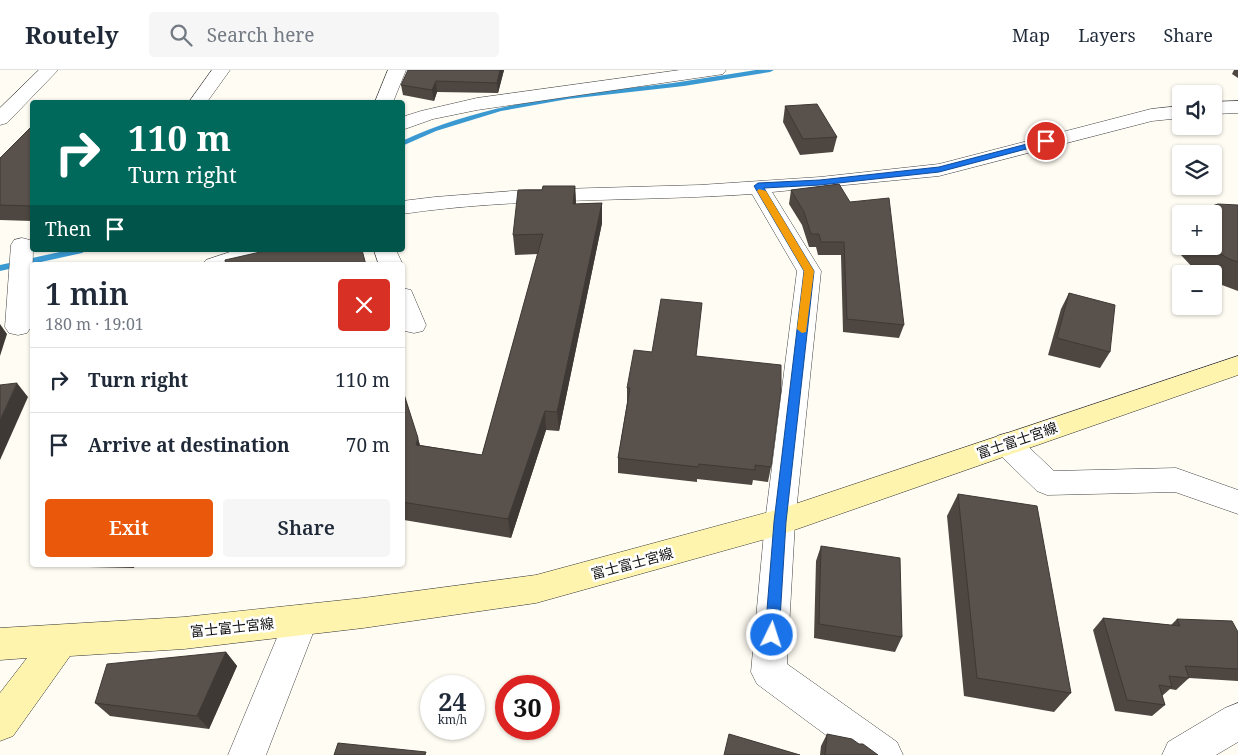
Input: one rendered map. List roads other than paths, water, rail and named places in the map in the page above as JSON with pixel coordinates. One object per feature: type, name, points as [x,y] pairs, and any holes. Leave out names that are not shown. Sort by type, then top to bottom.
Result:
[{"type":"main road","name":"富士富士宮線","points":[[0,644],[184,633],[363,613],[536,589],[780,522],[1238,365]]},
{"type":"main road","points":[[0,723],[61,640]]},
{"type":"street","points":[[0,120],[49,70]]},
{"type":"street","points":[[200,100],[222,70]]},
{"type":"street","points":[[385,100],[397,70]]},
{"type":"street","points":[[405,123],[428,115],[567,84],[717,70]]},
{"type":"street","points":[[1222,108],[1238,107]]},
{"type":"street","points":[[405,208],[435,203],[526,196],[700,191],[820,183],[939,170],[1151,115],[1172,113]]},
{"type":"street","points":[[758,186],[809,271],[780,522],[769,672],[884,755]]},
{"type":"street","points":[[0,249],[28,243],[21,280],[17,327]]},
{"type":"street","points":[[223,262],[253,252]]},
{"type":"street","points":[[405,303],[414,325]]},
{"type":"street","points":[[1006,444],[1047,484],[1176,480],[1238,502]]},
{"type":"street","points":[[247,755],[300,620]]},
{"type":"street","points":[[1196,751],[1238,721]]},
{"type":"waterway","points":[[405,143],[434,129],[466,118],[534,102],[770,70]]},
{"type":"waterway","points":[[0,268],[73,252]]}]
